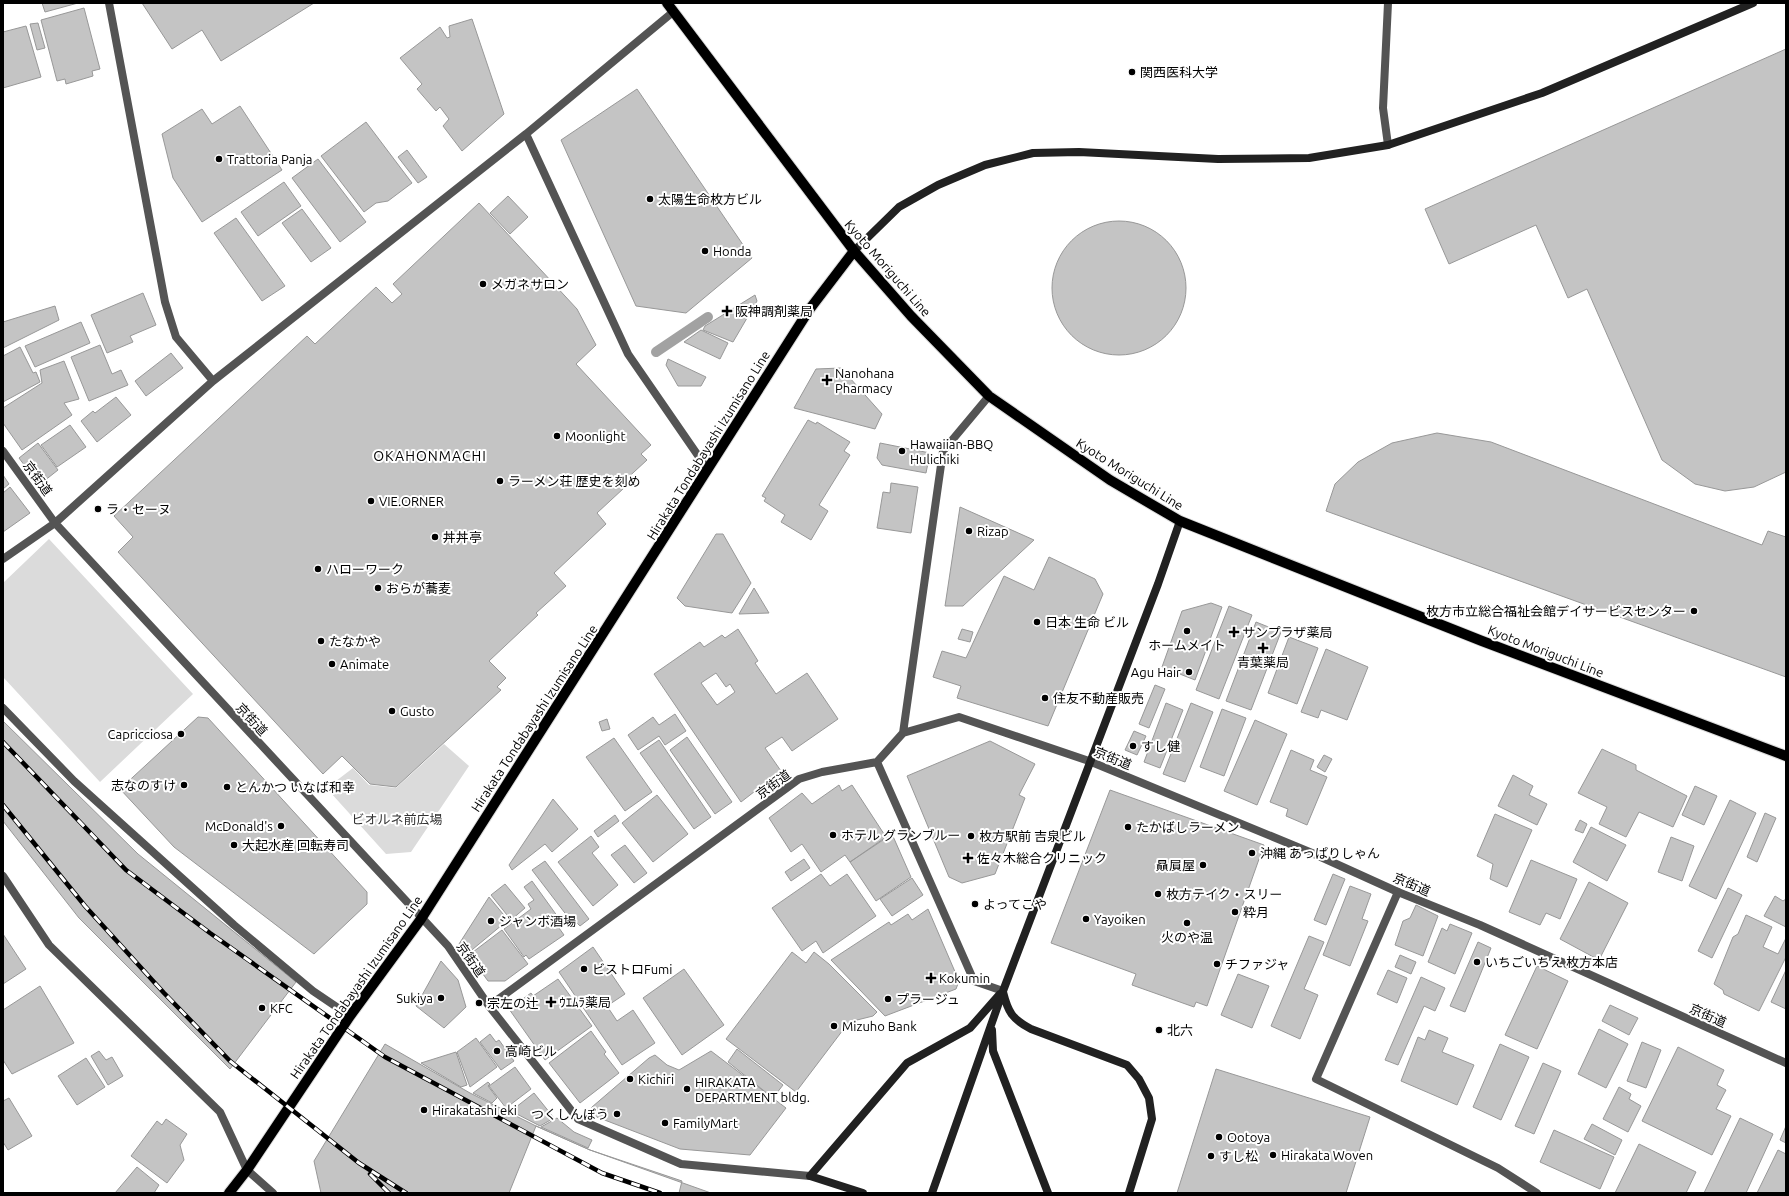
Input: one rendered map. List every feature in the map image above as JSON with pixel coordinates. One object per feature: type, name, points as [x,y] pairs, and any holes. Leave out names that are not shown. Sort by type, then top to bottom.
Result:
[{"type":"main road","name":"Kyoto Moriguchi Line","points":[[666,3],[854,251],[912,316],[989,396],[1110,480],[1180,521],[1482,642],[1786,756]]},
{"type":"main road","name":"Hirakata Tondabayashi Izumisano Line","points":[[229,1193],[247,1170],[350,1016],[421,919],[809,310],[854,251]]},
{"type":"street","points":[[109,3],[166,302],[176,337],[213,381]]},
{"type":"street","points":[[1388,3],[1383,108],[1388,144]]},
{"type":"street","points":[[854,251],[899,207],[938,185],[985,165],[1033,153],[1079,152],[1218,159],[1309,158],[1388,144],[1542,93],[1753,3]]},
{"type":"street","points":[[3,559],[55,523],[213,381],[526,134],[673,12]]},
{"type":"street","points":[[526,134],[628,354],[708,470]]},
{"type":"street","points":[[989,396],[943,451],[904,733],[877,762],[974,981],[1003,991]]},
{"type":"street","name":"京街道","points":[[3,450],[55,523],[421,919],[448,946],[489,1006],[799,780],[822,772],[877,762]]},
{"type":"street","points":[[932,1193],[1003,991],[1089,761],[1158,584],[1180,521]]},
{"type":"street","points":[[3,708],[74,781],[234,925],[313,991],[350,1016]]},
{"type":"street","name":"京街道","points":[[904,733],[959,717],[1089,761],[1312,853],[1398,892],[1480,925],[1786,1063]]},
{"type":"street","points":[[3,876],[49,945],[220,1112],[247,1170],[273,1193]]},
{"type":"street","points":[[1398,892],[1316,1079],[1498,1168],[1537,1193]]},
{"type":"street","points":[[810,1176],[907,1063],[970,1028],[1003,991]]},
{"type":"street","points":[[1003,991],[991,1035],[993,1051],[1048,1193]]},
{"type":"street","points":[[1003,991],[1007,1007],[1017,1022],[1031,1029],[1127,1065],[1140,1079],[1149,1098],[1152,1119],[1129,1193]]},
{"type":"street","points":[[489,1006],[578,1119],[681,1164],[810,1176],[863,1193]]},
{"type":"green space","points":[[49,539],[193,694],[100,782],[3,677],[3,583]]},
{"type":"green space","name":"ビオルネ前広場","points":[[444,744],[469,766],[411,852],[386,854],[330,792],[336,781],[353,768],[369,785],[396,788]]},
{"type":"building","points":[[42,3],[78,3],[45,12]]},
{"type":"building","points":[[142,3],[314,3],[221,61],[202,30],[172,49]]},
{"type":"building","points":[[84,8],[100,69],[92,71],[93,76],[66,84],[65,79],[57,81],[41,20]]},
{"type":"building","points":[[472,19],[504,114],[462,151],[443,126],[449,119],[440,107],[436,111],[417,89],[422,84],[400,58],[440,27],[447,38],[450,37],[449,26]]},
{"type":"building","points":[[38,23],[45,48],[37,50],[30,24]]},
{"type":"building","points":[[26,26],[41,77],[3,88],[3,32]]},
{"type":"building","points":[[1786,49],[1786,472],[1754,487],[1725,491],[1695,484],[1662,460],[1587,289],[1568,298],[1536,225],[1449,264],[1425,209]]},
{"type":"building","name":"太陽生命枚方ビル","points":[[637,89],[752,258],[686,313],[636,306],[561,140]]},
{"type":"building","points":[[240,106],[282,170],[202,222],[173,178],[162,134],[202,109],[212,124]]},
{"type":"building","points":[[366,122],[412,183],[388,201],[376,203],[364,212],[321,156]]},
{"type":"building","points":[[407,150],[427,177],[418,183],[398,157]]},
{"type":"building","points":[[318,159],[366,222],[340,242],[292,178]]},
{"type":"building","points":[[284,182],[301,206],[258,236],[241,212]]},
{"type":"building","points":[[508,196],[528,217],[510,234],[490,213]]},
{"type":"building","name":"VIE.ORNER","points":[[479,203],[577,309],[596,345],[576,364],[651,445],[641,454],[647,460],[621,484],[624,488],[597,513],[606,524],[554,573],[566,586],[536,613],[538,615],[489,661],[506,678],[497,687],[501,690],[396,787],[370,784],[342,756],[323,774],[118,552],[133,537],[114,516],[307,336],[315,344],[376,287],[392,303],[402,294],[393,284]]},
{"type":"building","points":[[302,209],[331,248],[311,262],[282,223]]},
{"type":"building","points":[[236,218],[285,286],[262,301],[214,233]]},
{"type":"building","points":[[1119,221],[1132,222],[1145,226],[1156,232],[1171,246],[1181,262],[1185,275],[1185,301],[1181,314],[1175,325],[1161,340],[1145,350],[1132,354],[1119,355],[1106,354],[1093,350],[1082,344],[1067,330],[1057,314],[1053,301],[1052,288],[1053,275],[1057,262],[1063,251],[1077,236],[1093,226],[1106,222]]},
{"type":"building","points":[[143,293],[156,325],[130,336],[133,342],[107,353],[91,315]]},
{"type":"building","points":[[755,295],[757,301],[733,342],[703,330],[705,326]]},
{"type":"building","points":[[55,306],[59,320],[3,348],[3,322]]},
{"type":"building","points":[[81,322],[90,343],[35,367],[25,346]]},
{"type":"building","points":[[701,330],[728,343],[720,359],[684,342]]},
{"type":"building","points":[[100,345],[112,374],[121,370],[128,385],[89,401],[71,357]]},
{"type":"building","points":[[20,347],[33,373],[36,372],[40,382],[3,402],[3,356]]},
{"type":"building","points":[[171,353],[183,368],[146,396],[135,381]]},
{"type":"building","points":[[668,359],[706,377],[701,386],[678,386],[666,365]]},
{"type":"building","points":[[64,361],[79,399],[64,403],[72,415],[22,450],[3,423],[3,408],[42,383],[40,370]]},
{"type":"building","points":[[841,368],[882,414],[875,429],[794,408],[816,369]]},
{"type":"building","points":[[116,397],[131,415],[97,442],[81,421],[93,411],[95,413]]},
{"type":"building","points":[[808,420],[816,424],[817,422],[850,442],[844,451],[850,455],[819,505],[828,511],[811,540],[781,522],[785,515],[764,501],[766,498],[762,496]]},
{"type":"building","points":[[70,425],[86,447],[57,467],[41,445]]},
{"type":"building","name":"枚方市立総合福祉会館デイサービスセンター","points":[[1437,433],[1491,442],[1762,545],[1768,531],[1786,537],[1786,677],[1326,511],[1335,484],[1358,462],[1392,443]]},
{"type":"building","points":[[38,443],[58,470],[39,485],[19,458]]},
{"type":"building","points":[[880,443],[930,453],[926,473],[882,465],[877,458]]},
{"type":"building","points":[[3,475],[9,484],[3,489]]},
{"type":"building","points":[[891,483],[918,487],[911,533],[877,528],[883,492],[890,493]]},
{"type":"building","points":[[10,487],[30,513],[3,532],[3,493]]},
{"type":"building","points":[[960,507],[1034,540],[963,606],[945,606]]},
{"type":"building","points":[[716,534],[723,534],[751,583],[732,613],[685,606],[677,598]]},
{"type":"building","name":"日本 生命 ビル","points":[[1049,557],[1095,579],[1103,594],[1048,726],[957,698],[961,686],[933,677],[942,651],[966,658],[1004,576],[1034,590]]},
{"type":"building","points":[[754,588],[769,613],[739,614]]},
{"type":"building","points":[[1211,603],[1222,607],[1195,680],[1162,667],[1182,611]]},
{"type":"building","points":[[1229,606],[1252,615],[1219,699],[1196,690]]},
{"type":"building","points":[[1256,622],[1281,632],[1251,710],[1226,701]]},
{"type":"building","points":[[738,629],[758,661],[755,663],[776,694],[807,673],[838,719],[792,751],[782,737],[765,748],[781,771],[741,802],[654,674],[700,642],[704,647],[722,635],[725,638]],"holes":[[[716,673],[726,687],[730,684],[735,692],[717,705],[701,683]]]},
{"type":"building","points":[[962,629],[973,632],[970,642],[958,639]]},
{"type":"building","points":[[1289,637],[1318,648],[1297,704],[1268,693]]},
{"type":"building","points":[[1326,649],[1368,667],[1347,720],[1321,710],[1318,718],[1301,712]]},
{"type":"building","points":[[1155,685],[1165,689],[1149,728],[1139,724]]},
{"type":"building","points":[[1166,703],[1183,710],[1160,768],[1144,762]]},
{"type":"building","points":[[1191,703],[1213,712],[1185,782],[1163,774]]},
{"type":"building","points":[[1222,709],[1246,718],[1224,776],[1200,767]]},
{"type":"building","points":[[675,714],[686,731],[665,745],[659,736],[638,750],[628,735],[653,717],[659,725]]},
{"type":"building","points":[[198,717],[208,718],[367,892],[367,904],[314,954],[174,847],[120,789]]},
{"type":"building","points":[[607,719],[610,729],[602,731],[599,722]]},
{"type":"building","points":[[1255,720],[1287,734],[1257,805],[1224,791]]},
{"type":"building","points":[[3,721],[138,854],[296,982],[230,1069],[79,918],[3,821]]},
{"type":"building","points":[[1134,731],[1146,736],[1137,755],[1125,750]]},
{"type":"building","points":[[687,737],[732,802],[715,814],[670,750]]},
{"type":"building","points":[[614,738],[652,792],[625,811],[586,757]]},
{"type":"building","points":[[659,740],[711,817],[694,829],[640,753]]},
{"type":"building","name":"枚方駅前 吉泉ビル","points":[[990,741],[1035,764],[1019,795],[1025,798],[995,874],[962,883],[949,877],[907,776]]},
{"type":"building","points":[[1602,749],[1636,765],[1636,770],[1687,796],[1673,827],[1639,812],[1626,837],[1599,824],[1607,807],[1578,793]]},
{"type":"building","points":[[1291,750],[1314,760],[1310,770],[1327,777],[1307,825],[1286,816],[1288,809],[1270,802]]},
{"type":"building","points":[[1324,755],[1332,759],[1325,772],[1317,767]]},
{"type":"building","points":[[1513,775],[1533,786],[1529,795],[1547,804],[1537,825],[1498,806]]},
{"type":"building","points":[[839,785],[842,791],[852,785],[886,837],[850,862],[845,855],[821,872],[802,844],[791,852],[769,818],[802,793],[812,804]]},
{"type":"building","points":[[1695,786],[1717,796],[1704,825],[1682,815]]},
{"type":"building","name":"枚方テイク・スリー","points":[[1110,790],[1264,845],[1207,1006],[1196,1002],[1194,1007],[1132,985],[1136,974],[1051,943]]},
{"type":"building","points":[[657,795],[688,834],[653,862],[622,823]]},
{"type":"building","points":[[553,799],[578,829],[552,852],[545,844],[512,870],[509,865]]},
{"type":"building","points":[[1730,800],[1756,813],[1716,899],[1689,886]]},
{"type":"building","points":[[1765,813],[1776,818],[1757,862],[1747,857]]},
{"type":"building","points":[[1495,814],[1532,830],[1507,887],[1490,879],[1493,864],[1477,856]]},
{"type":"building","points":[[615,815],[619,821],[598,837],[594,831]]},
{"type":"building","points":[[1580,820],[1587,824],[1583,833],[1575,830]]},
{"type":"building","points":[[1591,827],[1626,845],[1607,881],[1573,862]]},
{"type":"building","points":[[892,834],[911,877],[876,901],[850,862]]},
{"type":"building","points":[[591,836],[599,847],[592,853],[618,885],[593,906],[558,862]]},
{"type":"building","points":[[1671,837],[1694,846],[1682,881],[1658,872]]},
{"type":"building","points":[[625,845],[647,873],[634,883],[611,855]]},
{"type":"building","points":[[804,859],[810,868],[791,881],[785,872]]},
{"type":"building","points":[[1531,860],[1577,879],[1560,919],[1546,913],[1540,925],[1509,912]]},
{"type":"building","points":[[545,861],[589,919],[580,926],[573,919],[571,921],[532,870]]},
{"type":"building","points":[[821,874],[830,886],[847,874],[876,916],[823,953],[816,941],[802,951],[772,908]]},
{"type":"building","points":[[1333,874],[1345,879],[1326,925],[1314,920]]},
{"type":"building","points":[[912,878],[923,895],[892,916],[880,899]]},
{"type":"building","points":[[532,881],[563,924],[559,928],[564,935],[529,959],[526,955],[524,957],[504,929],[531,909],[528,904],[534,900],[524,887]]},
{"type":"building","points":[[1589,882],[1628,903],[1599,960],[1560,939]]},
{"type":"building","points":[[505,884],[525,908],[511,920],[491,895]]},
{"type":"building","points":[[1350,886],[1371,894],[1362,919],[1368,921],[1350,966],[1323,955]]},
{"type":"building","points":[[1728,888],[1742,895],[1712,958],[1698,951]]},
{"type":"building","points":[[1775,896],[1783,901],[1786,899],[1786,927],[1764,916]]},
{"type":"building","points":[[489,897],[508,920],[467,954],[459,944]]},
{"type":"building","points":[[1416,905],[1438,916],[1423,956],[1395,945],[1403,921],[1410,918]]},
{"type":"building","points":[[928,909],[959,981],[956,989],[885,1016],[831,960],[889,922],[891,925],[908,914],[912,920]]},
{"type":"building","points":[[1746,915],[1772,927],[1763,947],[1778,954],[1786,938],[1786,957],[1759,1011],[1724,994],[1723,990],[1714,984],[1733,937],[1738,934]]},
{"type":"building","points":[[1450,924],[1472,933],[1455,974],[1428,962],[1442,928],[1447,931]]},
{"type":"building","points":[[502,930],[528,964],[505,981],[488,981],[469,955]]},
{"type":"building","points":[[3,934],[26,969],[3,984]]},
{"type":"building","points":[[1309,936],[1324,942],[1304,989],[1318,995],[1300,1039],[1271,1026]]},
{"type":"building","points":[[1478,942],[1491,948],[1465,1012],[1450,1006]]},
{"type":"building","points":[[593,947],[625,994],[607,1006],[617,1021],[633,1010],[655,1043],[622,1065],[559,972]]},
{"type":"building","points":[[792,952],[806,963],[814,952],[829,964],[877,1012],[873,1016],[849,1022],[796,1092],[726,1039]]},
{"type":"building","points":[[1400,955],[1416,962],[1411,974],[1395,967]]},
{"type":"building","points":[[441,961],[458,980],[466,1007],[444,1028],[416,1006]]},
{"type":"building","points":[[1537,966],[1568,981],[1537,1049],[1505,1035]]},
{"type":"building","points":[[684,969],[724,1025],[682,1055],[643,998]]},
{"type":"building","points":[[1388,970],[1407,978],[1397,1003],[1377,994]]},
{"type":"building","points":[[1786,970],[1786,1009],[1771,1002]]},
{"type":"building","points":[[1238,974],[1269,986],[1252,1028],[1221,1015]]},
{"type":"building","points":[[1421,977],[1445,988],[1435,1011],[1424,1006],[1398,1065],[1385,1060]]},
{"type":"building","points":[[558,979],[592,1026],[545,1060],[509,1009],[531,993],[533,996]]},
{"type":"building","points":[[40,986],[74,1043],[12,1074],[3,1060],[3,1010]]},
{"type":"building","points":[[1610,1005],[1638,1018],[1629,1035],[1602,1021]]},
{"type":"building","points":[[1599,1029],[1628,1044],[1606,1088],[1578,1074]]},
{"type":"building","points":[[1429,1030],[1448,1038],[1442,1052],[1474,1065],[1457,1105],[1401,1081],[1418,1037],[1425,1040]]},
{"type":"building","points":[[591,1031],[606,1052],[604,1054],[619,1073],[580,1103],[549,1063]]},
{"type":"building","name":"高崎ビル","points":[[490,1034],[496,1042],[499,1040],[514,1061],[501,1070],[480,1042]]},
{"type":"building","points":[[476,1038],[497,1067],[470,1087],[457,1052]]},
{"type":"building","points":[[1642,1042],[1661,1050],[1646,1088],[1627,1081]]},
{"type":"building","name":"Hirakatashi eki","points":[[385,1044],[470,1093],[536,1126],[590,1150],[711,1193],[321,1193],[314,1161]]},
{"type":"building","points":[[1500,1044],[1529,1057],[1501,1120],[1473,1107]]},
{"type":"building","points":[[1678,1047],[1724,1070],[1717,1085],[1726,1090],[1716,1109],[1731,1116],[1712,1155],[1642,1121]]},
{"type":"building","points":[[737,1049],[783,1085],[773,1098],[728,1062]]},
{"type":"building","points":[[99,1051],[106,1060],[112,1057],[123,1076],[108,1085],[91,1056]]},
{"type":"building","name":"HIRAKATA DEPARTMENT bldg.","points":[[711,1051],[786,1108],[750,1155],[680,1149],[589,1114],[592,1107],[649,1058],[655,1055],[667,1065],[679,1070]]},
{"type":"building","points":[[456,1052],[467,1085],[461,1087],[421,1063]]},
{"type":"building","points":[[86,1058],[105,1087],[77,1105],[58,1076]]},
{"type":"building","points":[[1543,1063],[1561,1071],[1534,1134],[1515,1126]]},
{"type":"building","points":[[515,1067],[531,1089],[506,1108],[489,1086]]},
{"type":"building","name":"Hirakata Woven","points":[[1216,1069],[1370,1117],[1346,1193],[1177,1193]]},
{"type":"building","points":[[488,1082],[490,1084],[488,1086],[497,1098],[492,1103],[473,1093]]},
{"type":"building","points":[[1619,1087],[1631,1094],[1629,1099],[1641,1106],[1628,1132],[1603,1119]]},
{"type":"building","points":[[534,1093],[554,1118],[540,1126],[511,1111]]},
{"type":"building","points":[[9,1098],[32,1136],[8,1150],[3,1142],[3,1101]]},
{"type":"building","points":[[557,1118],[574,1132],[592,1140],[588,1148],[541,1127]]},
{"type":"building","points":[[1740,1118],[1773,1134],[1746,1193],[1704,1193]]},
{"type":"building","points":[[166,1119],[187,1134],[180,1145],[184,1160],[167,1183],[131,1156],[157,1121],[162,1125]]},
{"type":"building","points":[[1592,1124],[1622,1140],[1615,1155],[1584,1139]]},
{"type":"building","points":[[536,1126],[590,1150],[682,1181],[679,1193],[509,1193]]},
{"type":"building","points":[[1786,1126],[1786,1143],[1780,1140]]},
{"type":"building","points":[[1554,1130],[1614,1157],[1600,1189],[1540,1162]]},
{"type":"building","points":[[1639,1144],[1696,1172],[1686,1193],[1615,1193]]},
{"type":"building","points":[[1778,1150],[1786,1154],[1786,1193],[1757,1193]]},
{"type":"building","points":[[137,1167],[159,1185],[154,1193],[115,1193]]},
{"type":"waterway","points":[[656,352],[708,317]]},
{"type":"railway","points":[[3,742],[126,870],[210,933],[385,1057],[602,1173],[660,1193]]},
{"type":"railway","points":[[3,805],[85,906],[164,993],[230,1061],[359,1163],[406,1193]]},
{"type":"railway","points":[[370,1174],[389,1193]]},
{"type":"place","name":"関西医科大学","points":[[1132,72]]},
{"type":"place","name":"Trattoria Panja","points":[[219,159]]},
{"type":"place","name":"太陽生命枚方ビル","points":[[650,199]]},
{"type":"place","name":"Honda","points":[[705,251]]},
{"type":"place","name":"メガネサロン","points":[[483,284]]},
{"type":"place","name":"阪神調剤薬局","points":[[727,311]]},
{"type":"place","name":"Nanohana Pharmacy","points":[[827,380]]},
{"type":"place","name":"Moonlight","points":[[557,436]]},
{"type":"place","name":"Hawaiian-BBQ Hulichiki","points":[[902,451]]},
{"type":"place","name":"ラーメン荘 歴史を刻め","points":[[500,481]]},
{"type":"place","name":"VIE.ORNER","points":[[371,501]]},
{"type":"place","name":"ラ・セーヌ","points":[[98,509]]},
{"type":"place","name":"Rizap","points":[[969,531]]},
{"type":"place","name":"丼丼亭","points":[[435,537]]},
{"type":"place","name":"ハローワーク","points":[[318,569]]},
{"type":"place","name":"おらが蕎麦","points":[[378,588]]},
{"type":"place","name":"枚方市立総合福祉会館デイサービスセンター","points":[[1694,611]]},
{"type":"place","name":"日本 生命 ビル","points":[[1037,622]]},
{"type":"place","name":"ホームメイト","points":[[1187,631]]},
{"type":"place","name":"サンプラザ薬局","points":[[1234,632]]},
{"type":"place","name":"たなかや","points":[[321,641]]},
{"type":"place","name":"青葉薬局","points":[[1263,648]]},
{"type":"place","name":"Animate","points":[[332,664]]},
{"type":"place","name":"Agu Hair","points":[[1189,672]]},
{"type":"place","name":"住友不動産販売","points":[[1045,698]]},
{"type":"place","name":"Gusto","points":[[392,711]]},
{"type":"place","name":"Capricciosa","points":[[181,734]]},
{"type":"place","name":"すし健","points":[[1133,746]]},
{"type":"place","name":"志なのすけ","points":[[184,785]]},
{"type":"place","name":"とんかつ いなば和幸","points":[[227,787]]},
{"type":"place","name":"McDonald's","points":[[281,826]]},
{"type":"place","name":"たかばしラーメン","points":[[1128,827]]},
{"type":"place","name":"ホテル グランブルー","points":[[833,835]]},
{"type":"place","name":"枚方駅前 吉泉ビル","points":[[971,836]]},
{"type":"place","name":"大起水産 回転寿司","points":[[234,845]]},
{"type":"place","name":"沖縄 あっぱりしゃん","points":[[1252,853]]},
{"type":"place","name":"佐々木総合クリニック","points":[[968,858]]},
{"type":"place","name":"贔屓屋","points":[[1203,865]]},
{"type":"place","name":"枚方テイク・スリー","points":[[1158,894]]},
{"type":"place","name":"よってこや","points":[[975,904]]},
{"type":"place","name":"粋月","points":[[1235,912]]},
{"type":"place","name":"Yayoiken","points":[[1086,919]]},
{"type":"place","name":"ジャンボ酒場","points":[[491,921]]},
{"type":"place","name":"火のや温","points":[[1187,923]]},
{"type":"place","name":"いちごいちえ 枚方本店","points":[[1477,962]]},
{"type":"place","name":"チファジャ","points":[[1217,964]]},
{"type":"place","name":"ビストロFumi","points":[[584,969]]},
{"type":"place","name":"Kokumin","points":[[931,978]]},
{"type":"place","name":"Sukiya","points":[[441,998]]},
{"type":"place","name":"プラージュ","points":[[888,999]]},
{"type":"place","name":"ｳｴﾑﾗ薬局","points":[[551,1002]]},
{"type":"place","name":"宗左の辻","points":[[479,1003]]},
{"type":"place","name":"KFC","points":[[262,1008]]},
{"type":"place","name":"Mizuho Bank","points":[[834,1026]]},
{"type":"place","name":"北六","points":[[1159,1030]]},
{"type":"place","name":"高崎ビル","points":[[497,1051]]},
{"type":"place","name":"Kichiri","points":[[630,1079]]},
{"type":"place","name":"HIRAKATA DEPARTMENT bldg.","points":[[687,1089]]},
{"type":"place","name":"Hirakatashi eki","points":[[424,1110]]},
{"type":"place","name":"つくしんぼう","points":[[617,1114]]},
{"type":"place","name":"FamilyMart","points":[[665,1123]]},
{"type":"place","name":"Ootoya","points":[[1219,1137]]},
{"type":"place","name":"Hirakata Woven","points":[[1273,1155]]},
{"type":"place","name":"すし松","points":[[1211,1156]]},
{"type":"district","name":"OKAHONMACHI","points":[[430,456]]}]
